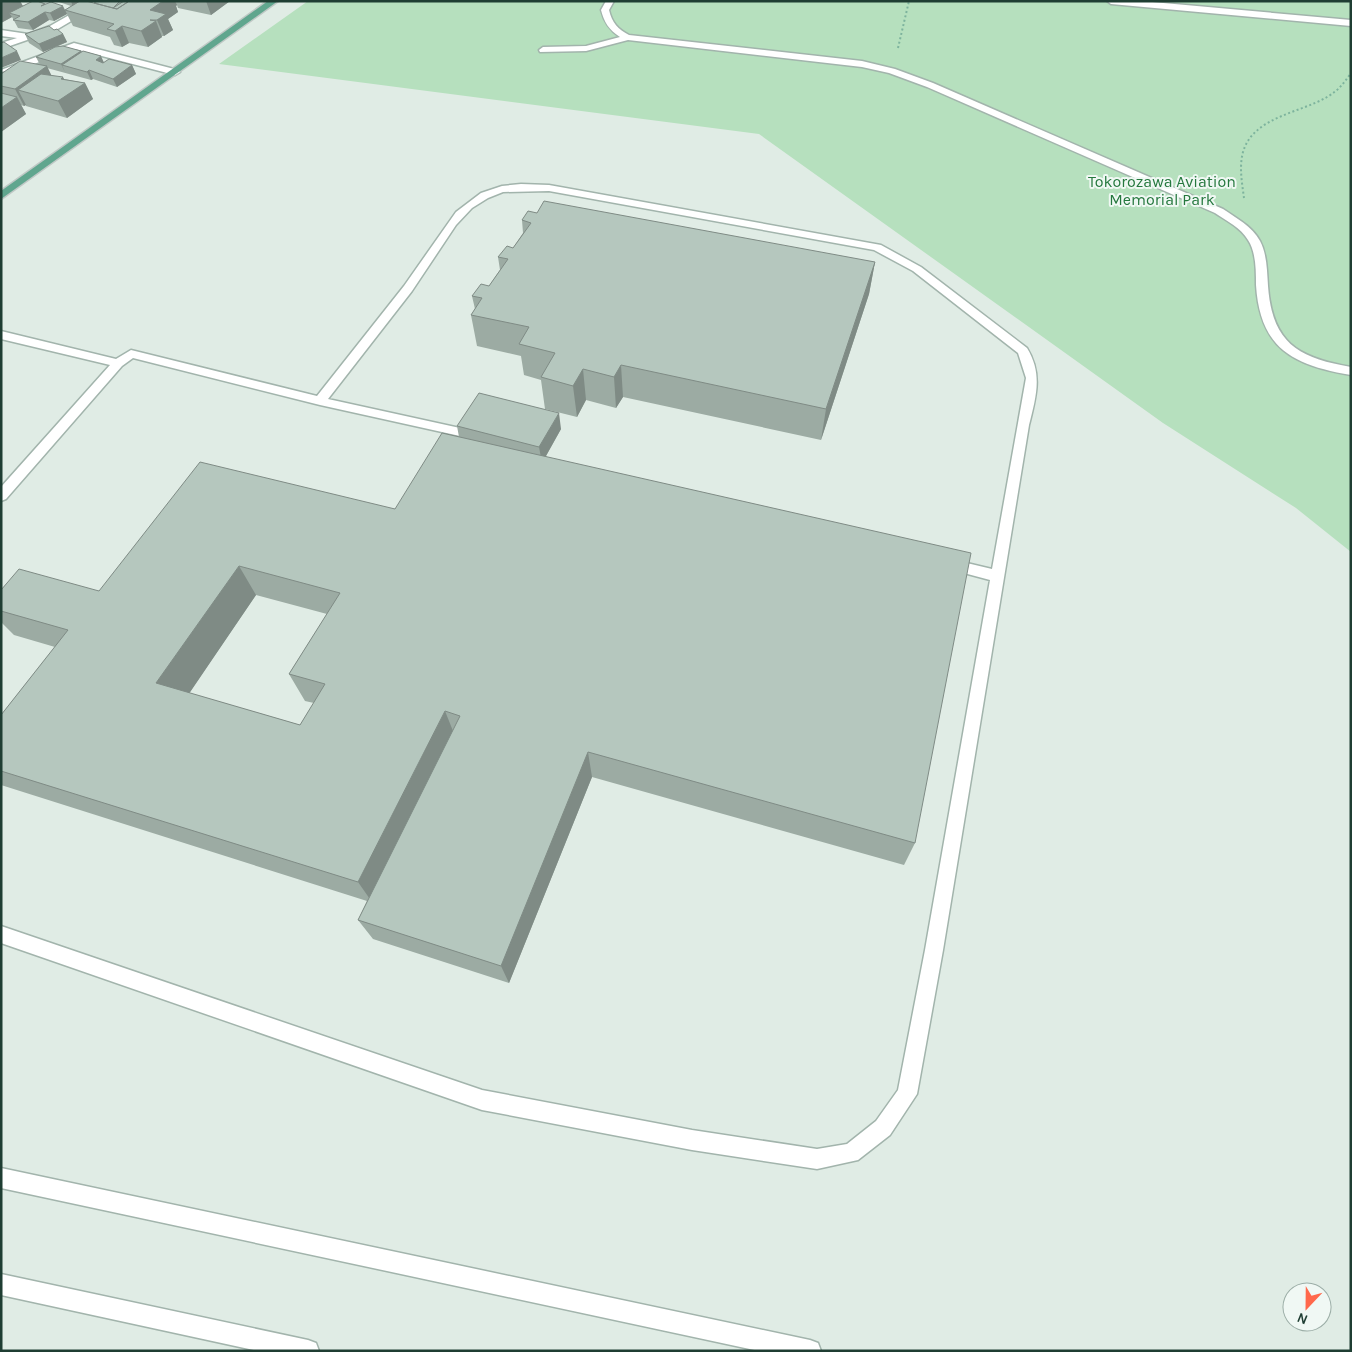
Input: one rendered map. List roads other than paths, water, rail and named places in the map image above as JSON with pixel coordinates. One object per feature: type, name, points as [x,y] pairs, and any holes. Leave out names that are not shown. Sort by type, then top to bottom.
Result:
[{"type":"main road","points":[[1,196],[274,1]]},
{"type":"street","points":[[1,46],[53,28],[101,1]]},
{"type":"street","points":[[610,1],[605,10],[608,22],[614,31],[627,37],[844,61],[892,71],[939,89],[1218,211],[1244,227],[1254,239],[1258,250],[1265,313],[1274,334],[1285,345],[1314,362],[1351,371]]},
{"type":"street","points":[[1111,1],[1351,23]]},
{"type":"street","points":[[64,10],[82,12]]},
{"type":"street","points":[[1,33],[30,36]]},
{"type":"street","points":[[543,50],[583,50],[607,46],[627,37]]},
{"type":"street","points":[[1,73],[74,46],[175,72]]},
{"type":"street","points":[[1,934],[482,1100],[692,1140],[817,1159],[851,1153],[883,1128],[907,1094],[934,950],[1023,425],[1034,376],[1031,363],[1023,351],[917,268],[878,247],[549,188],[524,186],[496,190],[475,201],[464,210],[419,273],[320,401]]},
{"type":"street","points":[[1,335],[118,363]]},
{"type":"street","points":[[1,496],[118,363],[131,354],[320,401],[460,432]]},
{"type":"street","points":[[932,560],[997,576]]},
{"type":"street","points":[[1,1178],[810,1351]]},
{"type":"street","points":[[1,1284],[308,1351]]},
{"type":"park label","name":"Tokorozawa Aviation Memorial Park","points":[[1162,190]]}]
